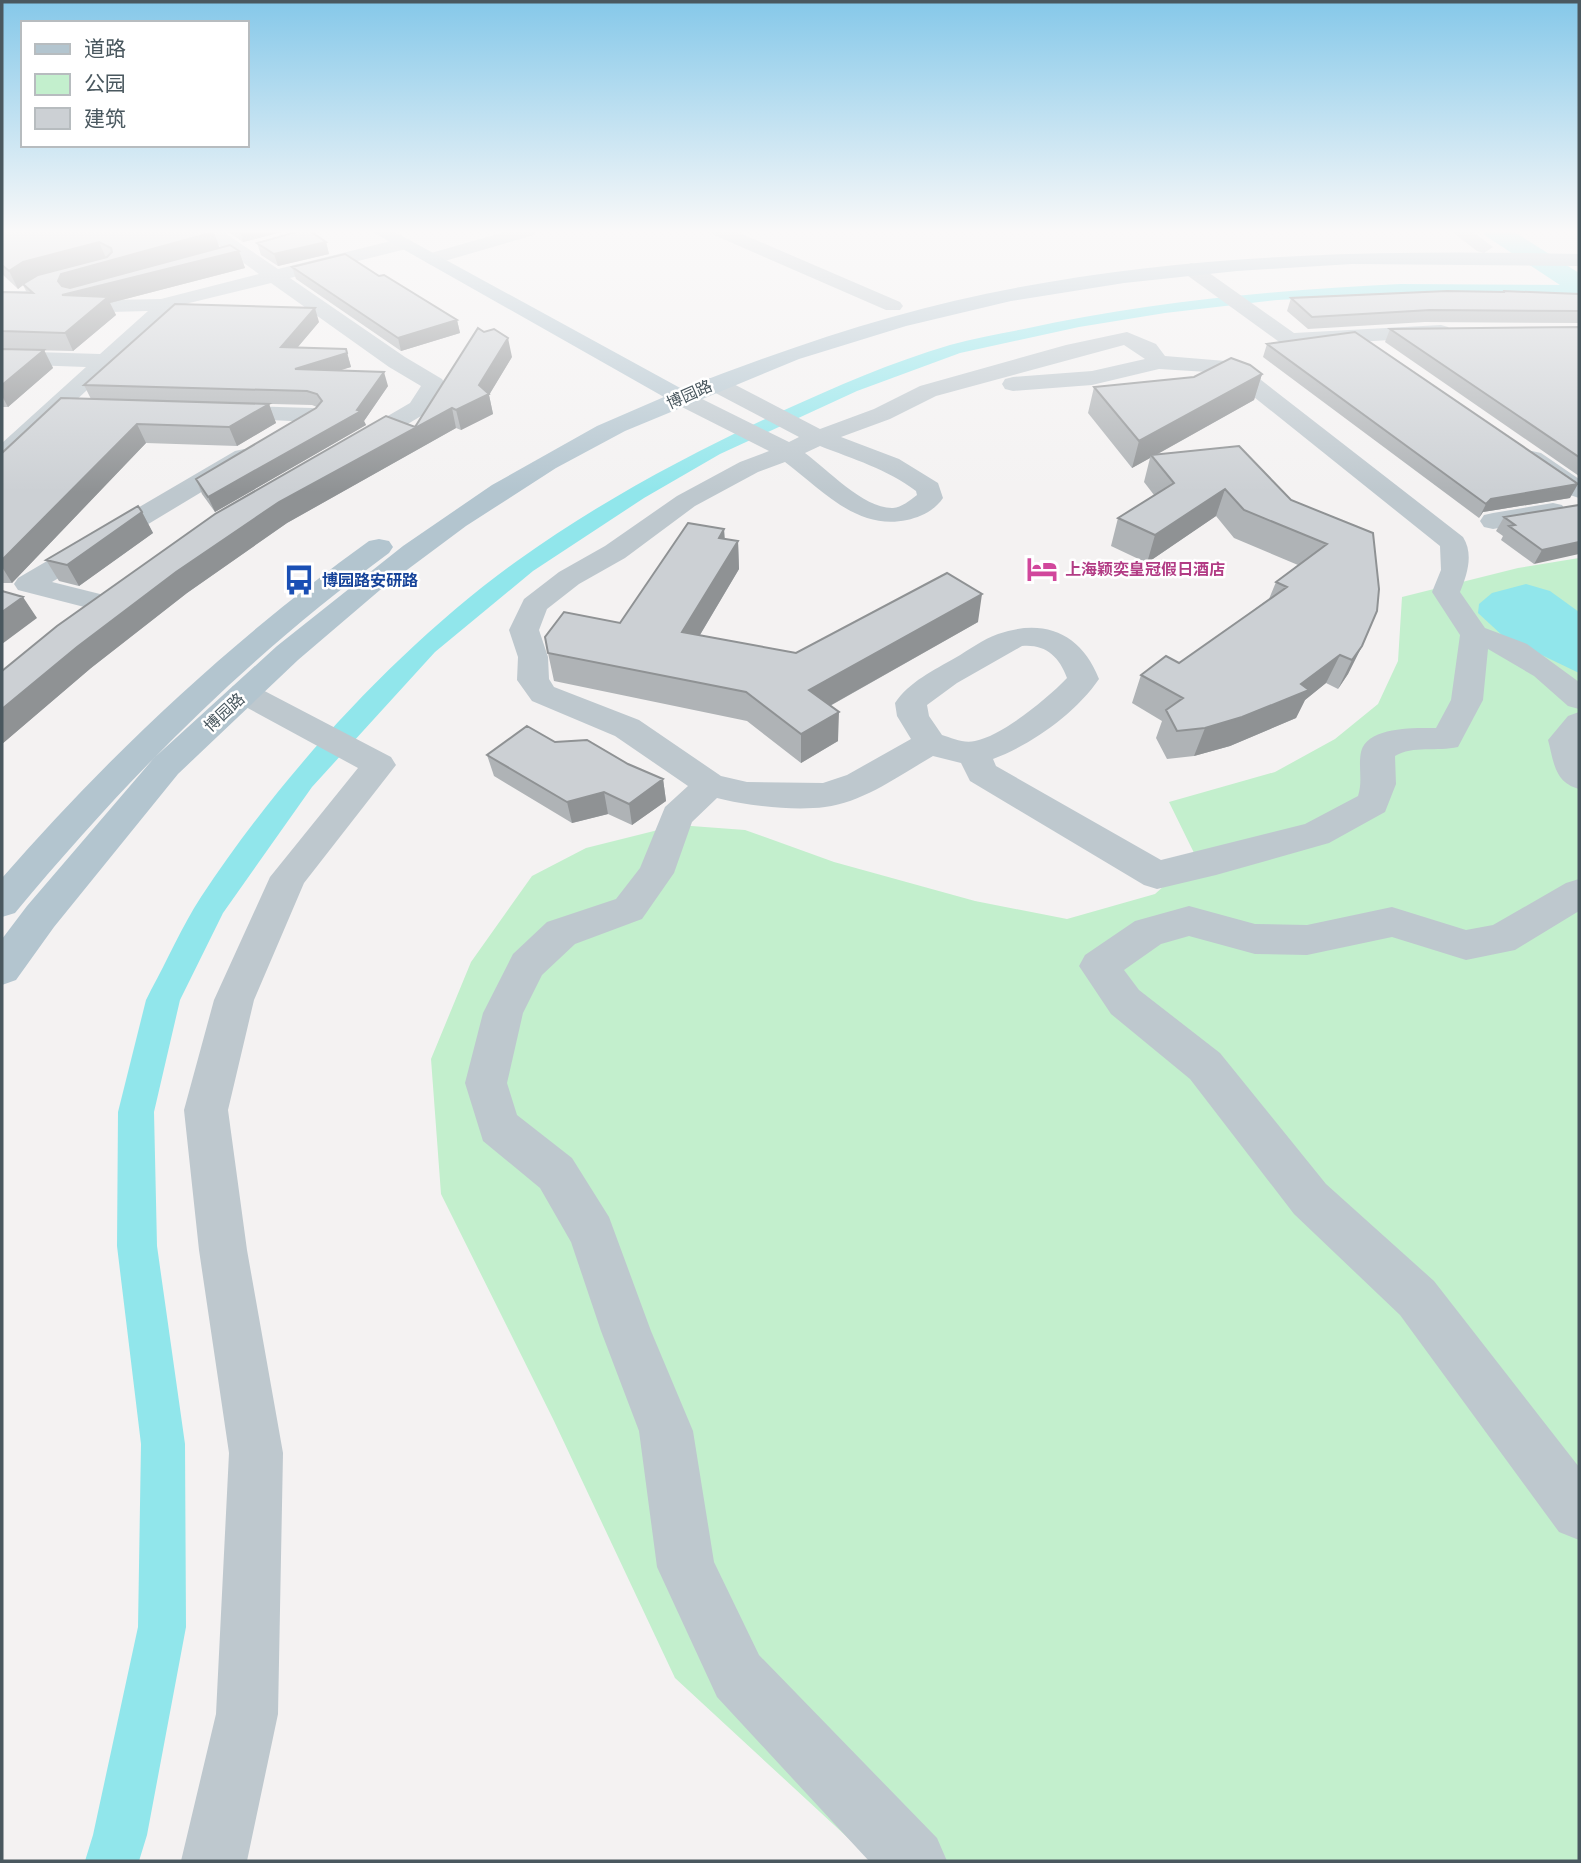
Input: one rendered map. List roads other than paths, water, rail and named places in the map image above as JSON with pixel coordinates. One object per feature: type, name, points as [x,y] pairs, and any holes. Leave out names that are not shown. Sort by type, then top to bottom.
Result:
[{"type":"main road","points":[[551,318],[686,384]]},
{"type":"main road","name":"博园路","points":[[764,344],[845,318]]},
{"type":"main road","name":"博园路","points":[[2,903],[45,851],[154,735],[226,666],[299,604],[436,507],[526,453],[686,384],[918,318]]},
{"type":"main road","name":"博园路","points":[[2,969],[26,934],[172,760],[324,621],[397,564],[538,467],[686,384]]},
{"type":"street","points":[[5,451],[154,318]]},
{"type":"street","points":[[331,459],[418,408],[433,384],[335,318]]},
{"type":"street","points":[[1259,318],[1289,340],[1461,330]]},
{"type":"street","points":[[1355,335],[1385,357]]},
{"type":"street","points":[[918,399],[928,391],[1009,367],[1127,338],[1148,349],[1159,362]]},
{"type":"street","points":[[2,357],[106,361]]},
{"type":"street","points":[[930,743],[859,783],[825,796],[747,794],[710,785],[627,728],[542,694],[533,680],[533,657],[524,630],[534,605],[569,579],[615,552],[686,501],[795,440],[918,399],[972,393],[1003,386],[1092,378],[1159,362],[1230,367],[1453,543],[1455,570],[1446,592],[1475,635],[1467,700],[1446,739],[1398,739],[1378,751],[1379,784],[1373,803],[1316,834],[1216,862],[1157,875]]},
{"type":"street","points":[[686,384],[764,409],[795,440]]},
{"type":"street","points":[[686,384],[732,423],[795,440]]},
{"type":"street","points":[[56,407],[83,408]]},
{"type":"street","points":[[106,604],[28,584],[312,415],[191,411]]},
{"type":"street","points":[[1511,444],[1579,490]]},
{"type":"street","points":[[1493,521],[1579,507]]},
{"type":"street","points":[[1475,635],[1490,636],[1561,681],[1579,699]]},
{"type":"street","points":[[1023,636],[1041,637],[1062,646],[1078,661],[1083,679],[1073,692],[1037,720],[992,748],[974,753],[930,743],[913,716],[911,703],[926,688],[1007,641],[1023,636]]},
{"type":"street","points":[[214,1861],[247,1714],[257,1453],[223,1250],[206,1110],[234,1000],[288,877],[379,765],[244,693]]},
{"type":"street","points":[[1579,723],[1564,740],[1573,770],[1579,777]]},
{"type":"street","points":[[974,753],[982,773],[1157,875],[1189,920]]},
{"type":"street","points":[[710,785],[677,816],[656,873],[629,909],[561,933],[527,965],[503,1013],[486,1083],[499,1127],[556,1173],[592,1233],[625,1331],[666,1431],[686,1567],[738,1676],[914,1861]]},
{"type":"street","points":[[1579,893],[1501,939],[1466,945],[1392,922],[1307,940],[1255,939],[1189,920],[1150,932],[1099,966],[1125,1002],[1205,1066],[1310,1199],[1417,1298],[1579,1512]]},
{"type":"water","points":[[1526,584],[1550,591],[1579,612],[1579,673],[1504,637],[1478,613],[1479,604],[1492,593]]},
{"type":"waterway","points":[[112,1861],[120,1835],[162,1627],[163,1444],[137,1246],[136,1112],[163,1000],[211,906],[302,780],[426,647],[525,566],[637,494],[713,450],[850,387],[955,349],[1104,318]]},
{"type":"place","name":"上海颖奕皇冠假日酒店","points":[[1042,569]]},
{"type":"place","name":"博园路安研路","points":[[299,580]]}]
